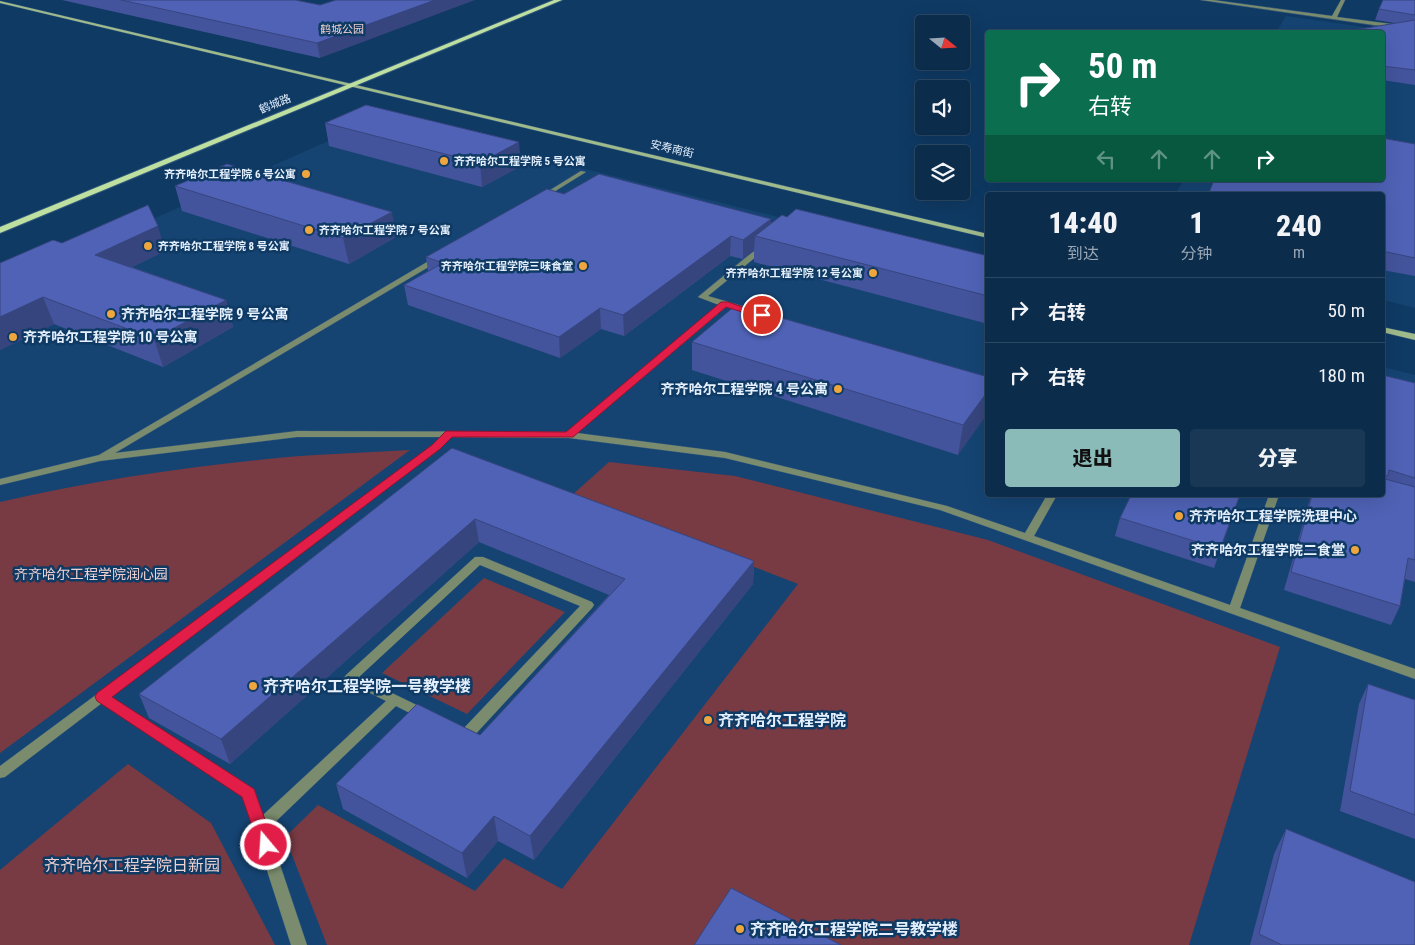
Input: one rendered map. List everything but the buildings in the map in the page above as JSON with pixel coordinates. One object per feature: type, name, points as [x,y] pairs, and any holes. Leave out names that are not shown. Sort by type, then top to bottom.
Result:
[{"type":"main road","name":"鹤城路","points":[[0,230],[559,0]]},
{"type":"street","points":[[1203,0],[1415,29]]},
{"type":"street","points":[[1334,18],[1343,0]]},
{"type":"street","name":"安寿南街","points":[[0,2],[985,235]]},
{"type":"street","points":[[532,202],[583,172]]},
{"type":"street","points":[[753,312],[702,297],[771,242]]},
{"type":"street","points":[[100,458],[448,252]]},
{"type":"street","points":[[569,435],[725,304]]},
{"type":"street","points":[[1385,330],[1415,337]]},
{"type":"street","points":[[0,482],[100,458],[297,434],[569,435],[725,455],[943,508],[1415,674]]},
{"type":"street","points":[[0,773],[436,447],[450,434]]},
{"type":"street","points":[[1027,538],[1051,497]]},
{"type":"street","points":[[1234,610],[1273,497]]},
{"type":"street","points":[[479,560],[588,605],[466,735],[395,700],[350,678],[479,560]]},
{"type":"street","points":[[102,697],[249,793],[299,945]]},
{"type":"street","points":[[260,827],[395,700]]},
{"type":"shaded area","points":[[1286,16],[1415,34],[1415,308],[1385,300],[1385,192],[1176,192],[1183,182],[1385,182],[1385,30],[1277,30]]},
{"type":"shaded area","name":"齐齐哈尔工程学院","points":[[409,125],[985,269],[985,497],[1385,497],[1385,368],[1415,375],[1415,945],[0,945],[0,287],[360,127]]},
{"type":"green space","name":"齐齐哈尔工程学院润心园","points":[[410,450],[0,753],[0,502],[96,482],[193,468],[296,456]]},
{"type":"green space","points":[[609,462],[735,476],[988,540],[1280,647],[1189,945],[327,945],[285,837],[318,805],[475,891],[504,858],[562,889],[798,584],[571,496]]},
{"type":"green space","points":[[484,578],[565,612],[467,714],[382,673]]},
{"type":"green space","name":"齐齐哈尔工程学院日新园","points":[[128,764],[211,823],[275,945],[0,945],[0,870]]},
{"type":"place","name":"齐齐哈尔工程学院 5 号公寓","points":[[444,161]]},
{"type":"place","name":"齐齐哈尔工程学院 6 号公寓","points":[[306,174]]},
{"type":"place","name":"齐齐哈尔工程学院 7 号公寓","points":[[309,230]]},
{"type":"place","name":"齐齐哈尔工程学院 8 号公寓","points":[[148,246]]},
{"type":"place","name":"齐齐哈尔工程学院三味食堂","points":[[583,266]]},
{"type":"place","name":"齐齐哈尔工程学院 12 号公寓","points":[[873,273]]},
{"type":"place","name":"齐齐哈尔工程学院 9 号公寓","points":[[111,314]]},
{"type":"place","name":"齐齐哈尔工程学院 10 号公寓","points":[[13,337]]},
{"type":"place","name":"齐齐哈尔工程学院 4 号公寓","points":[[838,389]]},
{"type":"place","name":"齐齐哈尔工程学院洗理中心","points":[[1179,516]]},
{"type":"place","name":"齐齐哈尔工程学院二食堂","points":[[1355,550]]},
{"type":"place","name":"齐齐哈尔工程学院一号教学楼","points":[[253,686]]},
{"type":"place","name":"齐齐哈尔工程学院","points":[[708,720]]},
{"type":"place","name":"齐齐哈尔工程学院二号教学楼","points":[[740,929]]},
{"type":"route","points":[[266,845],[249,793],[102,697],[436,447],[450,434],[569,435],[725,304],[762,315]]},
{"type":"park label","name":"鹤城公园","points":[[342,29]]}]
